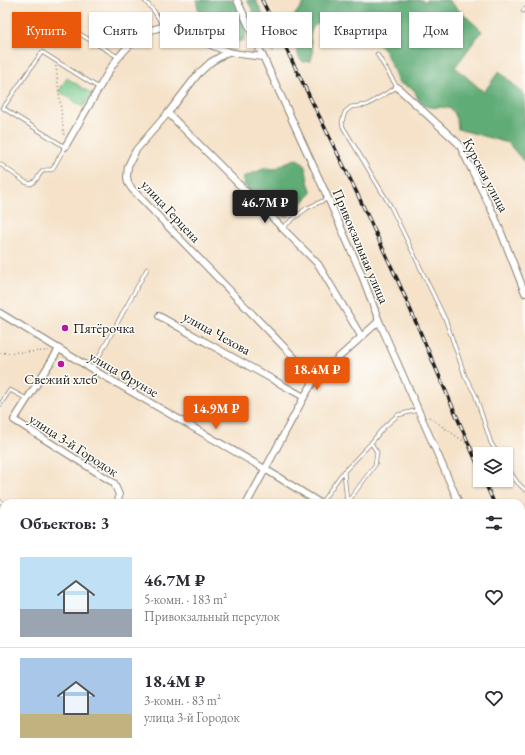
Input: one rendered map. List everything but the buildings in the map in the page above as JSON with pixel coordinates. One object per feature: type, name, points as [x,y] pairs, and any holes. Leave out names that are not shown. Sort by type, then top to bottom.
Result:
[{"type":"street","name":"Привокзальная улица","points":[[237,0],[328,198],[379,321],[457,499]]},
{"type":"street","points":[[66,147],[118,57],[138,38],[151,30],[160,27]]},
{"type":"street","points":[[218,48],[228,52],[263,57]]},
{"type":"street","name":"улица Герцена","points":[[228,52],[211,62],[198,74],[168,113],[136,150],[128,166],[128,183],[132,189],[315,379]]},
{"type":"street","name":"Курская улица","points":[[397,87],[459,144],[495,217],[525,293]]},
{"type":"street","points":[[168,113],[318,264],[361,336]]},
{"type":"street","name":"улица Фрунзе","points":[[1,316],[313,499]]},
{"type":"street","name":"улица Чехова","points":[[160,316],[304,397]]},
{"type":"street","points":[[249,499],[264,469],[315,379],[379,321]]},
{"type":"street","name":"улица 3-й Городок","points":[[57,350],[14,420],[114,483],[119,495],[118,499]]},
{"type":"lane","points":[[144,0],[154,11],[160,21]]},
{"type":"lane","points":[[81,35],[118,57]]},
{"type":"lane","points":[[0,164],[25,182],[31,184],[35,182],[43,170],[52,170],[66,147],[3,108],[42,52],[99,88]]},
{"type":"lane","points":[[377,54],[397,87],[367,105],[351,108],[345,112],[342,122],[343,127],[391,207],[446,321],[465,376],[475,394],[494,447]]},
{"type":"lane","points":[[282,228],[307,208],[328,198]]},
{"type":"lane","points":[[92,369],[147,269]]},
{"type":"lane","points":[[0,405],[10,390],[27,399]]},
{"type":"lane","points":[[323,499],[344,472],[384,427],[398,415],[418,410]]},
{"type":"lane","points":[[350,499],[375,465],[377,452],[371,443]]},
{"type":"lane","points":[[344,472],[347,499]]},
{"type":"lane","points":[[513,476],[525,490]]},
{"type":"path","points":[[55,60],[66,147]]},
{"type":"path","points":[[0,353],[57,350]]},
{"type":"path","points":[[418,410],[473,448]]},
{"type":"green space","points":[[196,0],[232,0],[244,20],[246,25],[243,41],[239,41],[239,12],[199,12]]},
{"type":"green space","points":[[247,0],[256,0],[262,12],[253,12]]},
{"type":"green space","points":[[306,0],[422,0],[425,2],[426,0],[448,0],[461,12],[409,12],[409,48],[463,48],[463,14],[482,31],[455,67],[484,92],[499,71],[525,95],[525,163],[508,143],[458,129],[457,119],[454,112],[446,108],[429,107],[423,105],[419,101],[413,89],[399,83],[385,51],[382,48],[401,48],[401,12],[320,12],[320,22],[313,27],[312,30],[312,12],[296,12]]},
{"type":"green space","points":[[312,47],[313,53],[311,61],[303,62],[298,55],[296,48]]},
{"type":"green space","points":[[67,78],[92,94],[83,107],[59,91]]},
{"type":"green space","points":[[296,159],[300,160],[304,165],[311,194],[288,216],[283,216],[248,190],[243,182],[243,177],[266,168],[275,169]]},
{"type":"railway","points":[[262,0],[356,191],[398,281],[473,454]]},
{"type":"railway","points":[[487,487],[492,499]]},
{"type":"place","name":"Пятёрочка","points":[[65,328]]},
{"type":"place","name":"Свежий хлеб","points":[[61,364]]}]
